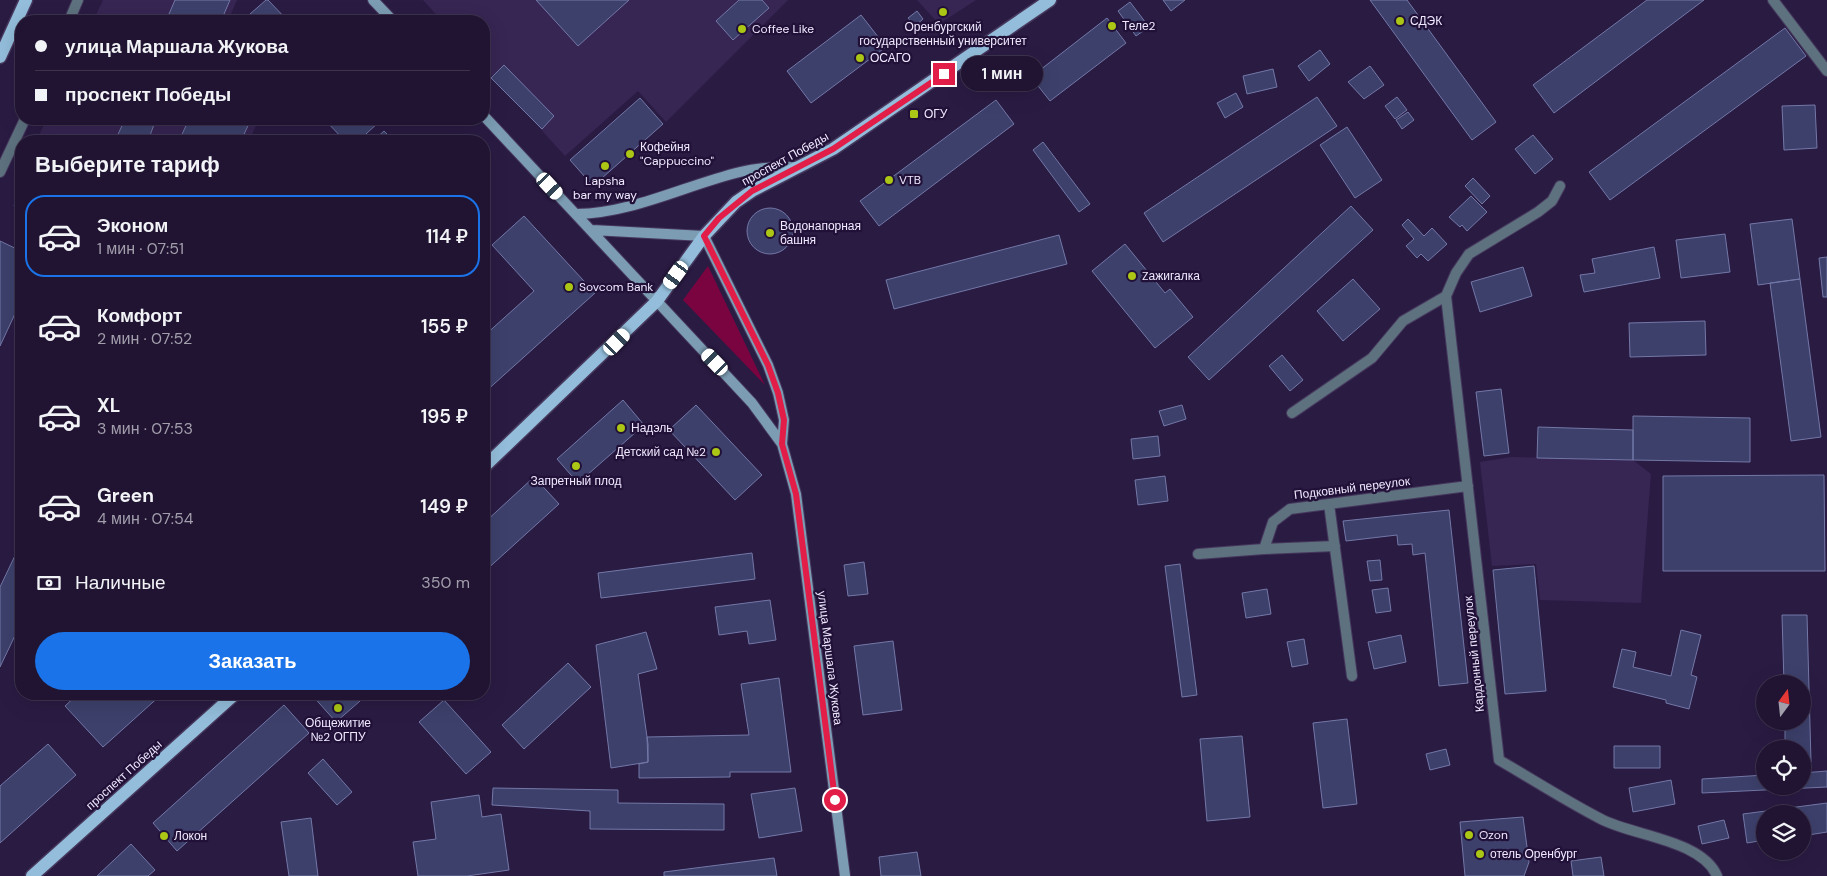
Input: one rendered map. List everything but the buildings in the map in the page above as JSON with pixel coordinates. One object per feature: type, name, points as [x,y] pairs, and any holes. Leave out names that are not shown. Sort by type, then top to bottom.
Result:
[{"type":"main road","points":[[19,15],[26,0]]},
{"type":"main road","points":[[373,0],[388,15]]},
{"type":"main road","name":"проспект Победы","points":[[490,461],[657,301],[704,236],[736,202],[752,191],[833,149],[1050,0]]},
{"type":"main road","points":[[0,57],[15,24]]},
{"type":"main road","name":"улица Маршала Жукова","points":[[490,122],[735,382],[782,444]]},
{"type":"main road","points":[[577,214],[601,214],[741,171],[772,167],[799,167]]},
{"type":"main road","points":[[592,230],[704,236]]},
{"type":"main road","name":"улица Маршала Жукова","points":[[704,236],[768,365],[778,393],[784,420],[782,444],[796,494],[845,876]]},
{"type":"main road","name":"проспект Победы","points":[[32,876],[227,700]]},
{"type":"street","points":[[72,15],[78,0]]},
{"type":"street","points":[[1773,0],[1826,70]]},
{"type":"street","points":[[0,172],[15,139]]},
{"type":"street","points":[[1292,413],[1372,358],[1403,321],[1446,296],[1456,273],[1469,254],[1538,212],[1552,201],[1560,186]]},
{"type":"street","name":"Кардонный переулок","points":[[1446,296],[1498,760],[1603,820],[1692,852],[1713,866],[1718,876]]},
{"type":"street","name":"Подковный переулок","points":[[1264,549],[1273,522],[1290,508],[1468,486]]},
{"type":"street","points":[[1329,504],[1352,676]]},
{"type":"street","points":[[1198,554],[1335,546]]},
{"type":"shaded area","points":[[103,0],[237,0],[231,15],[96,15]]},
{"type":"shaded area","points":[[423,0],[788,0],[666,122],[638,91],[565,156],[490,74],[490,15],[437,15]]},
{"type":"shaded area","name":"Оренбургский государственный университет","points":[[917,0],[976,0],[939,24]]},
{"type":"shaded area","points":[[44,125],[256,125],[252,135],[39,135]]},
{"type":"shaded area","points":[[708,266],[765,385],[683,300]]},
{"type":"shaded area","points":[[1511,457],[1633,460],[1651,474],[1641,603],[1540,600],[1536,564],[1492,566],[1480,462]]},
{"type":"place","name":"Оренбургский государственный университет","points":[[943,12]]},
{"type":"place","name":"СДЭК","points":[[1400,21]]},
{"type":"place","name":"Теле2","points":[[1112,26]]},
{"type":"place","name":"Coffee Like","points":[[742,29]]},
{"type":"place","name":"ОСАГО","points":[[860,58]]},
{"type":"place","name":"ОГУ","points":[[914,114]]},
{"type":"place","name":"Кофейня \"Cappuccino\"","points":[[630,154]]},
{"type":"place","name":"Lapsha bar my way","points":[[605,166]]},
{"type":"place","name":"VTB","points":[[889,180]]},
{"type":"place","name":"Водонапорная башня","points":[[770,233]]},
{"type":"place","name":"Zажигалка","points":[[1132,276]]},
{"type":"place","name":"Sovcom Bank","points":[[569,287]]},
{"type":"place","name":"Надэль","points":[[621,428]]},
{"type":"place","name":"Детский сад №2","points":[[716,452]]},
{"type":"place","name":"Запретный плод","points":[[576,466]]},
{"type":"place","name":"Общежитие №2 ОГПУ","points":[[338,708]]},
{"type":"place","name":"Ozon","points":[[1469,835]]},
{"type":"place","name":"Локон","points":[[164,836]]},
{"type":"place","name":"отель Оренбург","points":[[1480,854]]},
{"type":"route","points":[[835,800],[796,494],[782,444],[784,420],[778,393],[768,365],[744,314],[704,236],[736,202],[752,191],[833,149],[944,74]]}]
